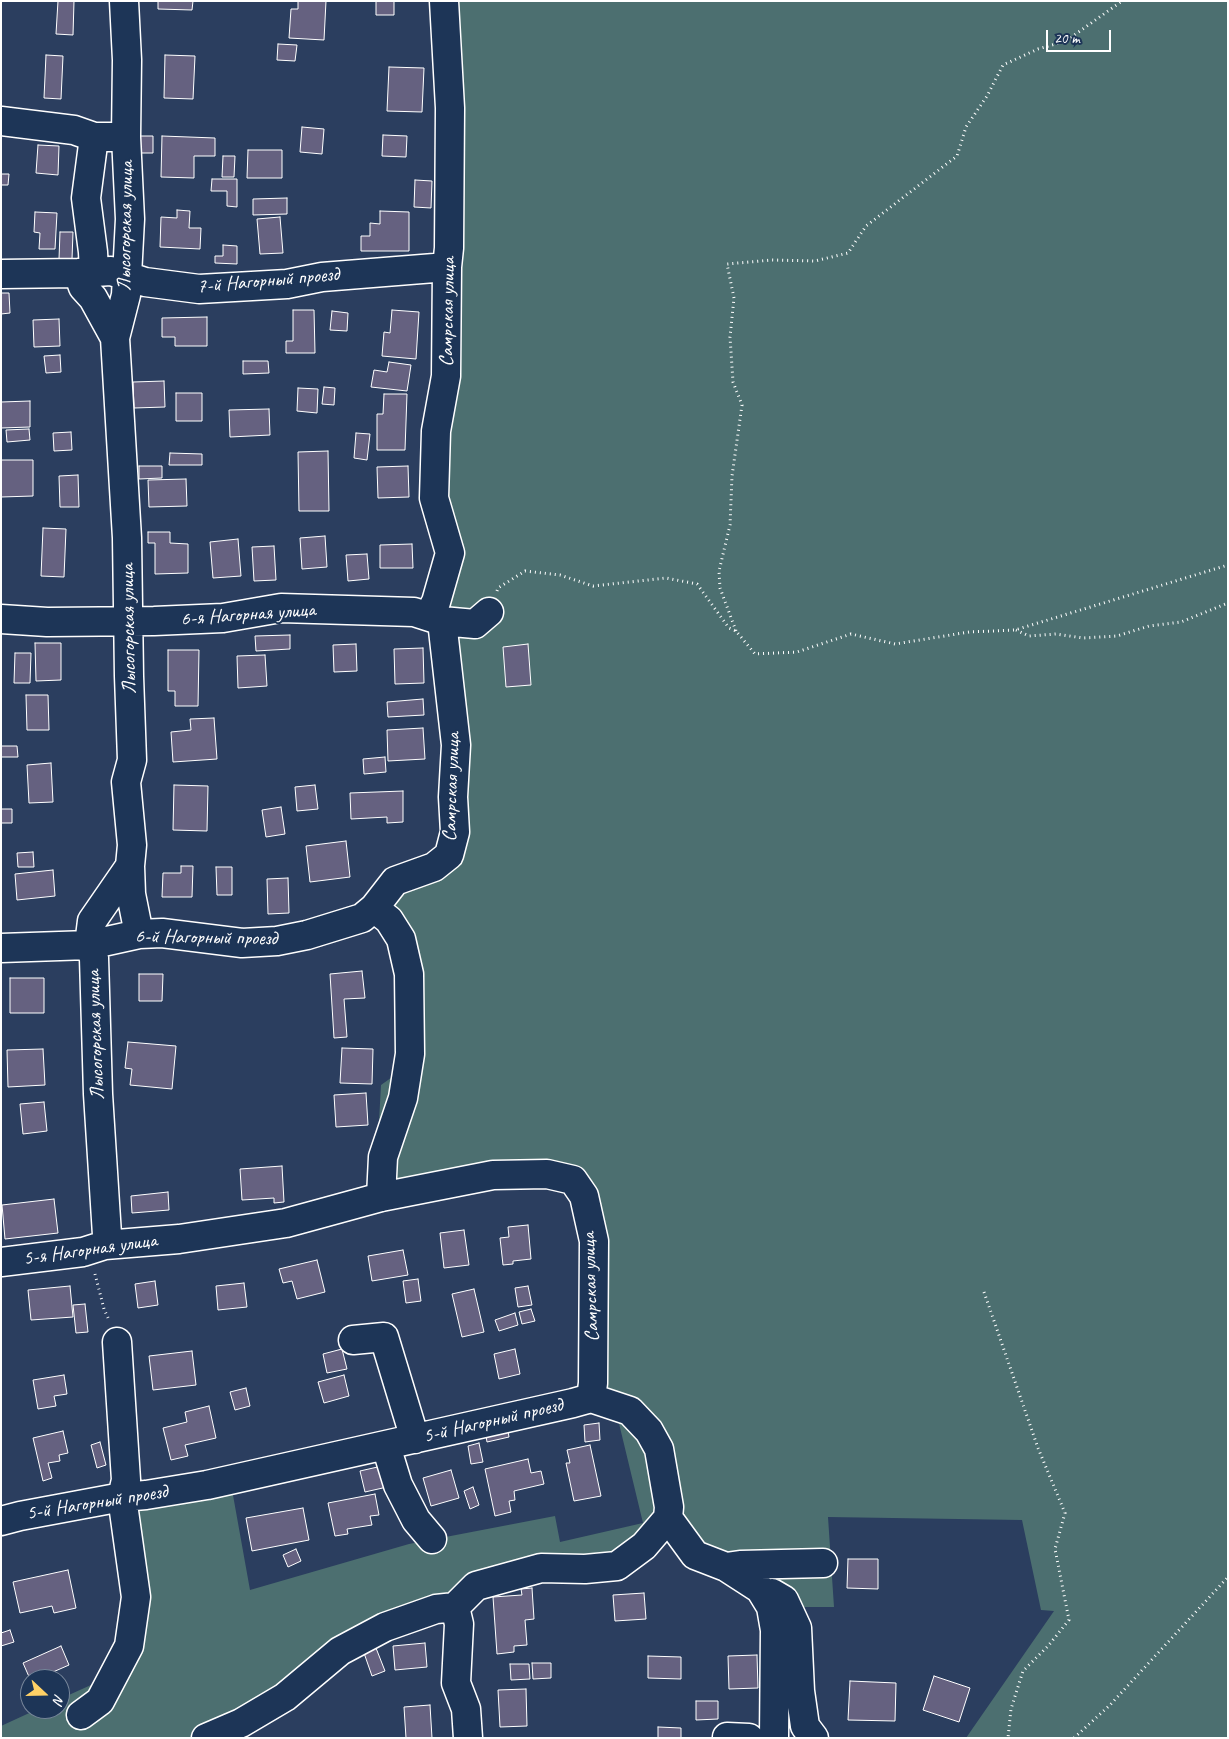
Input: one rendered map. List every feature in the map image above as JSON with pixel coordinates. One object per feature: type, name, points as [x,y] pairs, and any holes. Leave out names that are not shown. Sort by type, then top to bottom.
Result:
[{"type":"street","name":"Лысогорская улица","points":[[94,1248],[107,1236],[98,1094],[94,958],[89,945],[92,921],[130,866],[132,844],[126,782],[132,760],[127,538],[114,338],[126,295],[130,219],[126,137],[127,60],[124,1]]},
{"type":"street","name":"Самрская улица","points":[[374,908],[395,881],[434,867],[449,855],[455,832],[452,797],[456,745],[436,618],[436,602],[450,553],[434,498],[436,431],[446,376],[447,267],[449,248],[450,108],[444,1]]},
{"type":"street","points":[[1,121],[74,130],[94,137],[126,137]]},
{"type":"street","points":[[94,137],[86,198],[93,252],[83,288],[93,298],[114,338]]},
{"type":"street","name":"7-й Нагорный проезд","points":[[1,274],[112,271],[145,282],[199,289],[287,284],[322,277],[447,267]]},
{"type":"street","name":"6-я Нагорная улица","points":[[1,619],[47,622],[128,622],[222,618],[281,608],[414,612],[436,618],[475,624],[489,612]]},
{"type":"street","points":[[130,866],[131,894],[139,934]]},
{"type":"street","points":[[374,908],[389,920],[402,939],[409,974],[410,1054],[403,1098],[382,1157],[381,1197]]},
{"type":"street","name":"6-й Нагорный проезд","points":[[1,948],[89,945],[139,934],[162,933],[242,943],[277,941],[307,935],[362,918],[374,908]]},
{"type":"street","name":"Самрская улица","points":[[381,1197],[493,1175],[547,1174],[573,1180],[584,1196],[594,1241],[593,1383],[591,1398]]},
{"type":"street","name":"5-я Нагорная улица","points":[[1,1262],[286,1223],[381,1197]]},
{"type":"street","points":[[353,1340],[384,1337],[415,1439]]},
{"type":"street","points":[[81,1715],[100,1701],[129,1646],[136,1597],[122,1497],[126,1480],[117,1342]]},
{"type":"street","name":"5-й Нагорный проезд","points":[[1,1521],[122,1497],[208,1485],[591,1398],[630,1411],[649,1431],[659,1449],[669,1507],[668,1518]]},
{"type":"street","points":[[386,1446],[398,1485],[416,1520],[432,1539]]},
{"type":"street","points":[[206,1738],[241,1723],[285,1697],[340,1651],[385,1627],[436,1609],[455,1607],[476,1586],[505,1577],[541,1568],[585,1569],[617,1566],[644,1546],[668,1518],[695,1555],[726,1567],[760,1589],[771,1607],[775,1630],[774,1738]]},
{"type":"street","points":[[726,1567],[824,1563]]},
{"type":"street","points":[[764,1596],[772,1593],[784,1600],[797,1628],[800,1690],[805,1726],[814,1738]]},
{"type":"street","points":[[455,1607],[459,1624],[456,1683],[466,1709],[468,1738]]},
{"type":"path","points":[[1122,1],[1066,41],[1038,49],[1003,65],[987,96],[966,128],[957,156],[866,226],[848,253],[815,261],[772,260],[727,264],[734,298],[730,337],[733,382],[742,405],[732,476],[730,526],[719,571],[720,588],[736,631],[755,654],[797,652],[851,634],[895,644],[969,632],[1016,630],[1228,565]]},
{"type":"path","points":[[489,612],[498,588],[525,571],[560,575],[594,586],[666,578],[697,584],[729,628],[736,631]]},
{"type":"path","points":[[1016,630],[1029,636],[1056,634],[1082,638],[1117,636],[1149,626],[1181,622],[1228,603]]},
{"type":"path","points":[[94,1248],[97,1280],[104,1309],[114,1329],[117,1342]]},
{"type":"path","points":[[984,1292],[1038,1448],[1064,1513],[1055,1549],[1069,1620],[1048,1646],[1023,1671],[1010,1709],[1008,1738]]},
{"type":"path","points":[[1074,1738],[1110,1705],[1228,1577]]},
{"type":"green space","points":[[450,1],[1228,1],[1228,1738],[966,1738],[1054,1611],[1041,1610],[1022,1520],[828,1517],[834,1607],[775,1607],[680,1526],[664,1447],[599,1388],[578,1200],[569,1187],[368,1187],[378,1140],[381,1085],[395,1075],[394,940],[385,902],[453,856],[439,497]]},
{"type":"green space","points":[[616,1411],[643,1433],[660,1519],[613,1557],[541,1563],[190,1738],[1,1738],[1,1726],[20,1717],[20,1719],[70,1719],[70,1694],[102,1680],[125,1633],[115,1509],[231,1484],[250,1590],[409,1544],[555,1516],[560,1542],[643,1523]]},
{"type":"building","points":[[58,1],[74,1],[73,35],[56,34]]},
{"type":"building","points":[[158,1],[193,1],[192,10],[158,9]]},
{"type":"building","points":[[298,1],[326,1],[324,40],[289,38],[291,9],[298,9]]},
{"type":"building","points":[[376,1],[394,1],[394,15],[376,15]]},
{"type":"building","points":[[278,44],[297,45],[295,61],[277,60]]},
{"type":"building","points":[[46,55],[63,56],[61,99],[44,98]]},
{"type":"building","points":[[165,55],[195,56],[193,99],[164,98]]},
{"type":"building","points":[[389,67],[424,68],[422,112],[387,111]]},
{"type":"building","points":[[302,127],[324,129],[322,154],[300,152]]},
{"type":"building","points":[[383,135],[407,136],[406,157],[382,156]]},
{"type":"building","points":[[136,136],[153,136],[153,153],[136,153]]},
{"type":"building","points":[[162,136],[215,138],[215,156],[194,156],[194,178],[161,177]]},
{"type":"building","points":[[38,145],[59,146],[58,175],[36,173]]},
{"type":"building","points":[[248,150],[282,150],[282,178],[247,178]]},
{"type":"building","points":[[223,156],[235,156],[234,177],[222,177]]},
{"type":"building","points":[[1,174],[9,174],[8,185],[1,185]]},
{"type":"building","points":[[212,179],[237,179],[237,207],[227,206],[227,191],[211,191]]},
{"type":"building","points":[[415,180],[432,181],[431,208],[414,207]]},
{"type":"building","points":[[287,198],[287,214],[253,215],[253,199]]},
{"type":"building","points":[[177,210],[190,211],[189,228],[201,228],[200,249],[160,247],[161,217],[177,218]]},
{"type":"building","points":[[380,211],[409,212],[409,251],[361,251],[361,236],[370,236],[370,223],[380,224]]},
{"type":"building","points":[[35,212],[57,213],[55,249],[39,249],[40,233],[34,232]]},
{"type":"building","points":[[280,217],[283,253],[260,254],[257,219]]},
{"type":"building","points":[[60,232],[73,232],[72,259],[59,259]]},
{"type":"building","points":[[223,245],[237,246],[237,264],[215,263],[215,256],[223,256]]},
{"type":"building","points":[[1,293],[9,293],[10,313],[1,314]]},
{"type":"building","points":[[293,310],[314,310],[315,353],[286,353],[286,341],[293,341]]},
{"type":"building","points":[[392,310],[419,312],[416,359],[382,356],[384,332],[390,333]]},
{"type":"building","points":[[332,311],[348,313],[347,331],[330,330]]},
{"type":"building","points":[[207,317],[207,346],[175,346],[175,337],[162,337],[162,318]]},
{"type":"building","points":[[59,319],[60,346],[34,347],[33,320]]},
{"type":"building","points":[[60,355],[61,372],[46,373],[44,356]]},
{"type":"building","points":[[243,361],[268,361],[269,373],[243,374]]},
{"type":"building","points":[[389,362],[411,365],[407,391],[371,387],[374,370],[387,372]]},
{"type":"building","points":[[164,381],[165,407],[134,408],[133,382]]},
{"type":"building","points":[[324,387],[335,388],[334,405],[322,404]]},
{"type":"building","points":[[298,388],[318,389],[317,413],[297,411]]},
{"type":"building","points":[[176,393],[202,393],[202,421],[176,421]]},
{"type":"building","points":[[384,394],[407,394],[405,450],[377,450],[377,414],[383,414]]},
{"type":"building","points":[[30,401],[30,427],[1,428],[1,402]]},
{"type":"building","points":[[269,409],[270,435],[230,437],[229,410]]},
{"type":"building","points":[[29,429],[30,440],[7,442],[6,430]]},
{"type":"building","points":[[71,432],[72,450],[54,451],[53,433]]},
{"type":"building","points":[[356,433],[370,434],[367,460],[354,458]]},
{"type":"building","points":[[328,451],[329,511],[299,511],[298,452]]},
{"type":"building","points":[[170,453],[202,454],[202,465],[169,465]]},
{"type":"building","points":[[1,460],[33,460],[33,496],[1,497]]},
{"type":"building","points":[[139,466],[162,466],[162,478],[139,479]]},
{"type":"building","points":[[408,466],[409,497],[378,498],[377,467]]},
{"type":"building","points":[[78,475],[79,507],[60,507],[59,476]]},
{"type":"building","points":[[186,479],[187,506],[149,507],[148,480]]},
{"type":"building","points":[[43,528],[66,529],[64,577],[41,576]]},
{"type":"building","points":[[148,532],[170,532],[170,543],[188,544],[188,573],[155,574],[155,543],[148,543]]},
{"type":"building","points":[[325,536],[327,567],[302,569],[300,538]]},
{"type":"building","points":[[238,539],[241,576],[213,578],[210,542]]},
{"type":"building","points":[[412,544],[413,568],[380,568],[380,545]]},
{"type":"building","points":[[274,546],[276,580],[254,581],[252,547]]},
{"type":"building","points":[[367,554],[369,579],[348,581],[346,555]]},
{"type":"building","points":[[290,635],[290,649],[256,651],[255,636]]},
{"type":"building","points":[[35,643],[61,643],[61,680],[36,681]]},
{"type":"building","points":[[356,644],[357,671],[334,672],[333,645]]},
{"type":"building","points":[[528,644],[531,685],[506,687],[503,647]]},
{"type":"building","points":[[423,648],[424,683],[395,684],[394,649]]},
{"type":"building","points":[[168,650],[199,650],[198,706],[175,706],[175,691],[168,691]]},
{"type":"building","points":[[15,653],[31,653],[30,683],[14,683]]},
{"type":"building","points":[[265,655],[267,686],[238,688],[237,656]]},
{"type":"building","points":[[26,695],[48,695],[49,730],[27,730]]},
{"type":"building","points":[[423,699],[424,715],[388,717],[387,702]]},
{"type":"building","points":[[214,718],[217,759],[173,762],[171,732],[191,730],[190,719]]},
{"type":"building","points":[[423,728],[425,759],[388,761],[387,730]]},
{"type":"building","points":[[1,746],[17,746],[18,757],[1,757]]},
{"type":"building","points":[[385,757],[386,772],[364,774],[363,759]]},
{"type":"building","points":[[51,763],[53,802],[29,803],[27,765]]},
{"type":"building","points":[[174,785],[208,786],[207,831],[173,830]]},
{"type":"building","points":[[315,785],[318,809],[297,811],[295,787]]},
{"type":"building","points":[[403,791],[403,822],[387,823],[387,817],[351,819],[350,793]]},
{"type":"building","points":[[281,807],[285,834],[266,837],[262,810]]},
{"type":"building","points":[[1,809],[12,809],[12,823],[1,823]]},
{"type":"building","points":[[346,841],[350,877],[310,882],[306,846]]},
{"type":"building","points":[[33,852],[34,867],[18,867],[17,853]]},
{"type":"building","points":[[181,866],[193,866],[192,897],[162,897],[163,873],[181,873]]},
{"type":"building","points":[[216,867],[232,867],[232,895],[217,895]]},
{"type":"building","points":[[53,870],[55,896],[17,900],[15,874]]},
{"type":"building","points":[[288,878],[289,913],[268,914],[267,879]]},
{"type":"building","points":[[362,971],[365,998],[344,999],[347,1037],[334,1038],[330,974]]},
{"type":"building","points":[[139,974],[163,974],[162,1001],[139,1001]]},
{"type":"building","points":[[10,978],[44,978],[44,1013],[10,1013]]},
{"type":"building","points":[[128,1042],[176,1046],[172,1089],[130,1085],[132,1069],[125,1068]]},
{"type":"building","points":[[342,1048],[373,1049],[372,1084],[340,1083]]},
{"type":"building","points":[[43,1049],[45,1085],[8,1087],[7,1050]]},
{"type":"building","points":[[366,1093],[368,1125],[336,1127],[334,1095]]},
{"type":"building","points":[[44,1102],[47,1131],[23,1134],[20,1104]]},
{"type":"building","points":[[282,1166],[284,1202],[274,1203],[274,1198],[242,1200],[240,1169]]},
{"type":"building","points":[[168,1192],[169,1210],[132,1213],[131,1196]]},
{"type":"building","points":[[54,1199],[58,1233],[5,1239],[2,1205]]},
{"type":"building","points":[[528,1225],[531,1259],[513,1261],[513,1264],[503,1265],[500,1238],[509,1237],[508,1227]]},
{"type":"building","points":[[464,1230],[469,1265],[444,1268],[440,1233]]},
{"type":"building","points":[[403,1250],[408,1275],[372,1281],[368,1256]]},
{"type":"building","points":[[317,1260],[325,1292],[297,1299],[292,1281],[283,1283],[279,1269]]},
{"type":"building","points":[[418,1279],[421,1301],[406,1303],[403,1281]]},
{"type":"building","points":[[155,1281],[158,1305],[138,1308],[135,1284]]},
{"type":"building","points":[[244,1283],[247,1307],[218,1310],[216,1286]]},
{"type":"building","points":[[70,1286],[73,1317],[31,1320],[28,1290]]},
{"type":"building","points":[[528,1286],[532,1305],[518,1307],[515,1288]]},
{"type":"building","points":[[474,1289],[484,1332],[462,1337],[452,1294]]},
{"type":"building","points":[[85,1304],[88,1332],[76,1333],[73,1305]]},
{"type":"building","points":[[531,1309],[535,1321],[522,1324],[519,1312]]},
{"type":"building","points":[[515,1313],[518,1325],[499,1331],[495,1320]]},
{"type":"building","points":[[342,1349],[347,1369],[327,1373],[323,1354]]},
{"type":"building","points":[[515,1349],[520,1374],[499,1379],[494,1354]]},
{"type":"building","points":[[192,1351],[196,1385],[153,1390],[149,1356]]},
{"type":"building","points":[[64,1375],[67,1394],[54,1396],[56,1406],[38,1409],[33,1380]]},
{"type":"building","points":[[344,1375],[349,1396],[324,1403],[318,1382]]},
{"type":"building","points":[[246,1388],[250,1406],[235,1410],[230,1392]]},
{"type":"building","points":[[209,1406],[216,1438],[185,1445],[188,1456],[171,1460],[163,1428],[187,1422],[185,1412]]},
{"type":"building","points":[[599,1423],[600,1440],[585,1442],[584,1425]]},
{"type":"building","points":[[507,1425],[509,1437],[487,1442],[485,1430]]},
{"type":"building","points":[[63,1431],[68,1453],[59,1455],[60,1461],[48,1463],[52,1478],[43,1481],[33,1438]]},
{"type":"building","points":[[100,1442],[106,1465],[97,1468],[91,1445]]},
{"type":"building","points":[[479,1443],[483,1462],[471,1464],[468,1446]]},
{"type":"building","points":[[590,1445],[601,1496],[574,1501],[566,1463],[570,1463],[567,1450]]},
{"type":"building","points":[[528,1459],[531,1473],[541,1471],[544,1484],[514,1491],[515,1500],[509,1501],[511,1512],[495,1516],[485,1469]]},
{"type":"building","points":[[382,1466],[387,1487],[365,1492],[360,1471]]},
{"type":"building","points":[[451,1470],[459,1498],[431,1506],[423,1478]]},
{"type":"building","points":[[473,1487],[479,1505],[470,1509],[464,1491]]},
{"type":"building","points":[[375,1494],[379,1515],[370,1516],[372,1525],[347,1529],[348,1534],[335,1536],[328,1503]]},
{"type":"building","points":[[303,1508],[309,1540],[252,1551],[246,1518]]},
{"type":"building","points":[[296,1549],[301,1561],[288,1567],[283,1555]]},
{"type":"building","points":[[848,1559],[878,1559],[878,1589],[847,1588]]},
{"type":"building","points":[[68,1570],[76,1608],[54,1613],[52,1606],[20,1613],[13,1582]]},
{"type":"building","points":[[532,1588],[534,1619],[525,1620],[527,1645],[514,1646],[514,1652],[497,1654],[493,1597],[522,1595],[521,1589]]},
{"type":"building","points":[[644,1593],[646,1619],[615,1621],[613,1595]]},
{"type":"building","points":[[10,1630],[14,1642],[1,1646],[1,1633]]},
{"type":"building","points":[[425,1643],[427,1667],[395,1670],[393,1646]]},
{"type":"building","points":[[61,1646],[69,1665],[60,1669],[26,1669],[23,1663]]},
{"type":"building","points":[[376,1648],[385,1671],[372,1676],[364,1653]]},
{"type":"building","points":[[757,1655],[758,1688],[729,1689],[728,1656]]},
{"type":"building","points":[[648,1656],[681,1657],[681,1679],[648,1678]]},
{"type":"building","points":[[532,1663],[551,1663],[551,1678],[533,1679]]},
{"type":"building","points":[[510,1664],[529,1664],[530,1679],[511,1680]]},
{"type":"building","points":[[934,1676],[970,1688],[959,1722],[923,1710]]},
{"type":"building","points":[[850,1681],[896,1683],[895,1721],[848,1720]]},
{"type":"building","points":[[526,1689],[527,1726],[500,1727],[498,1690]]},
{"type":"building","points":[[696,1701],[718,1701],[718,1719],[696,1720]]},
{"type":"building","points":[[430,1705],[432,1738],[406,1738],[404,1707]]},
{"type":"building","points":[[658,1727],[681,1728],[681,1738],[658,1738]]}]
